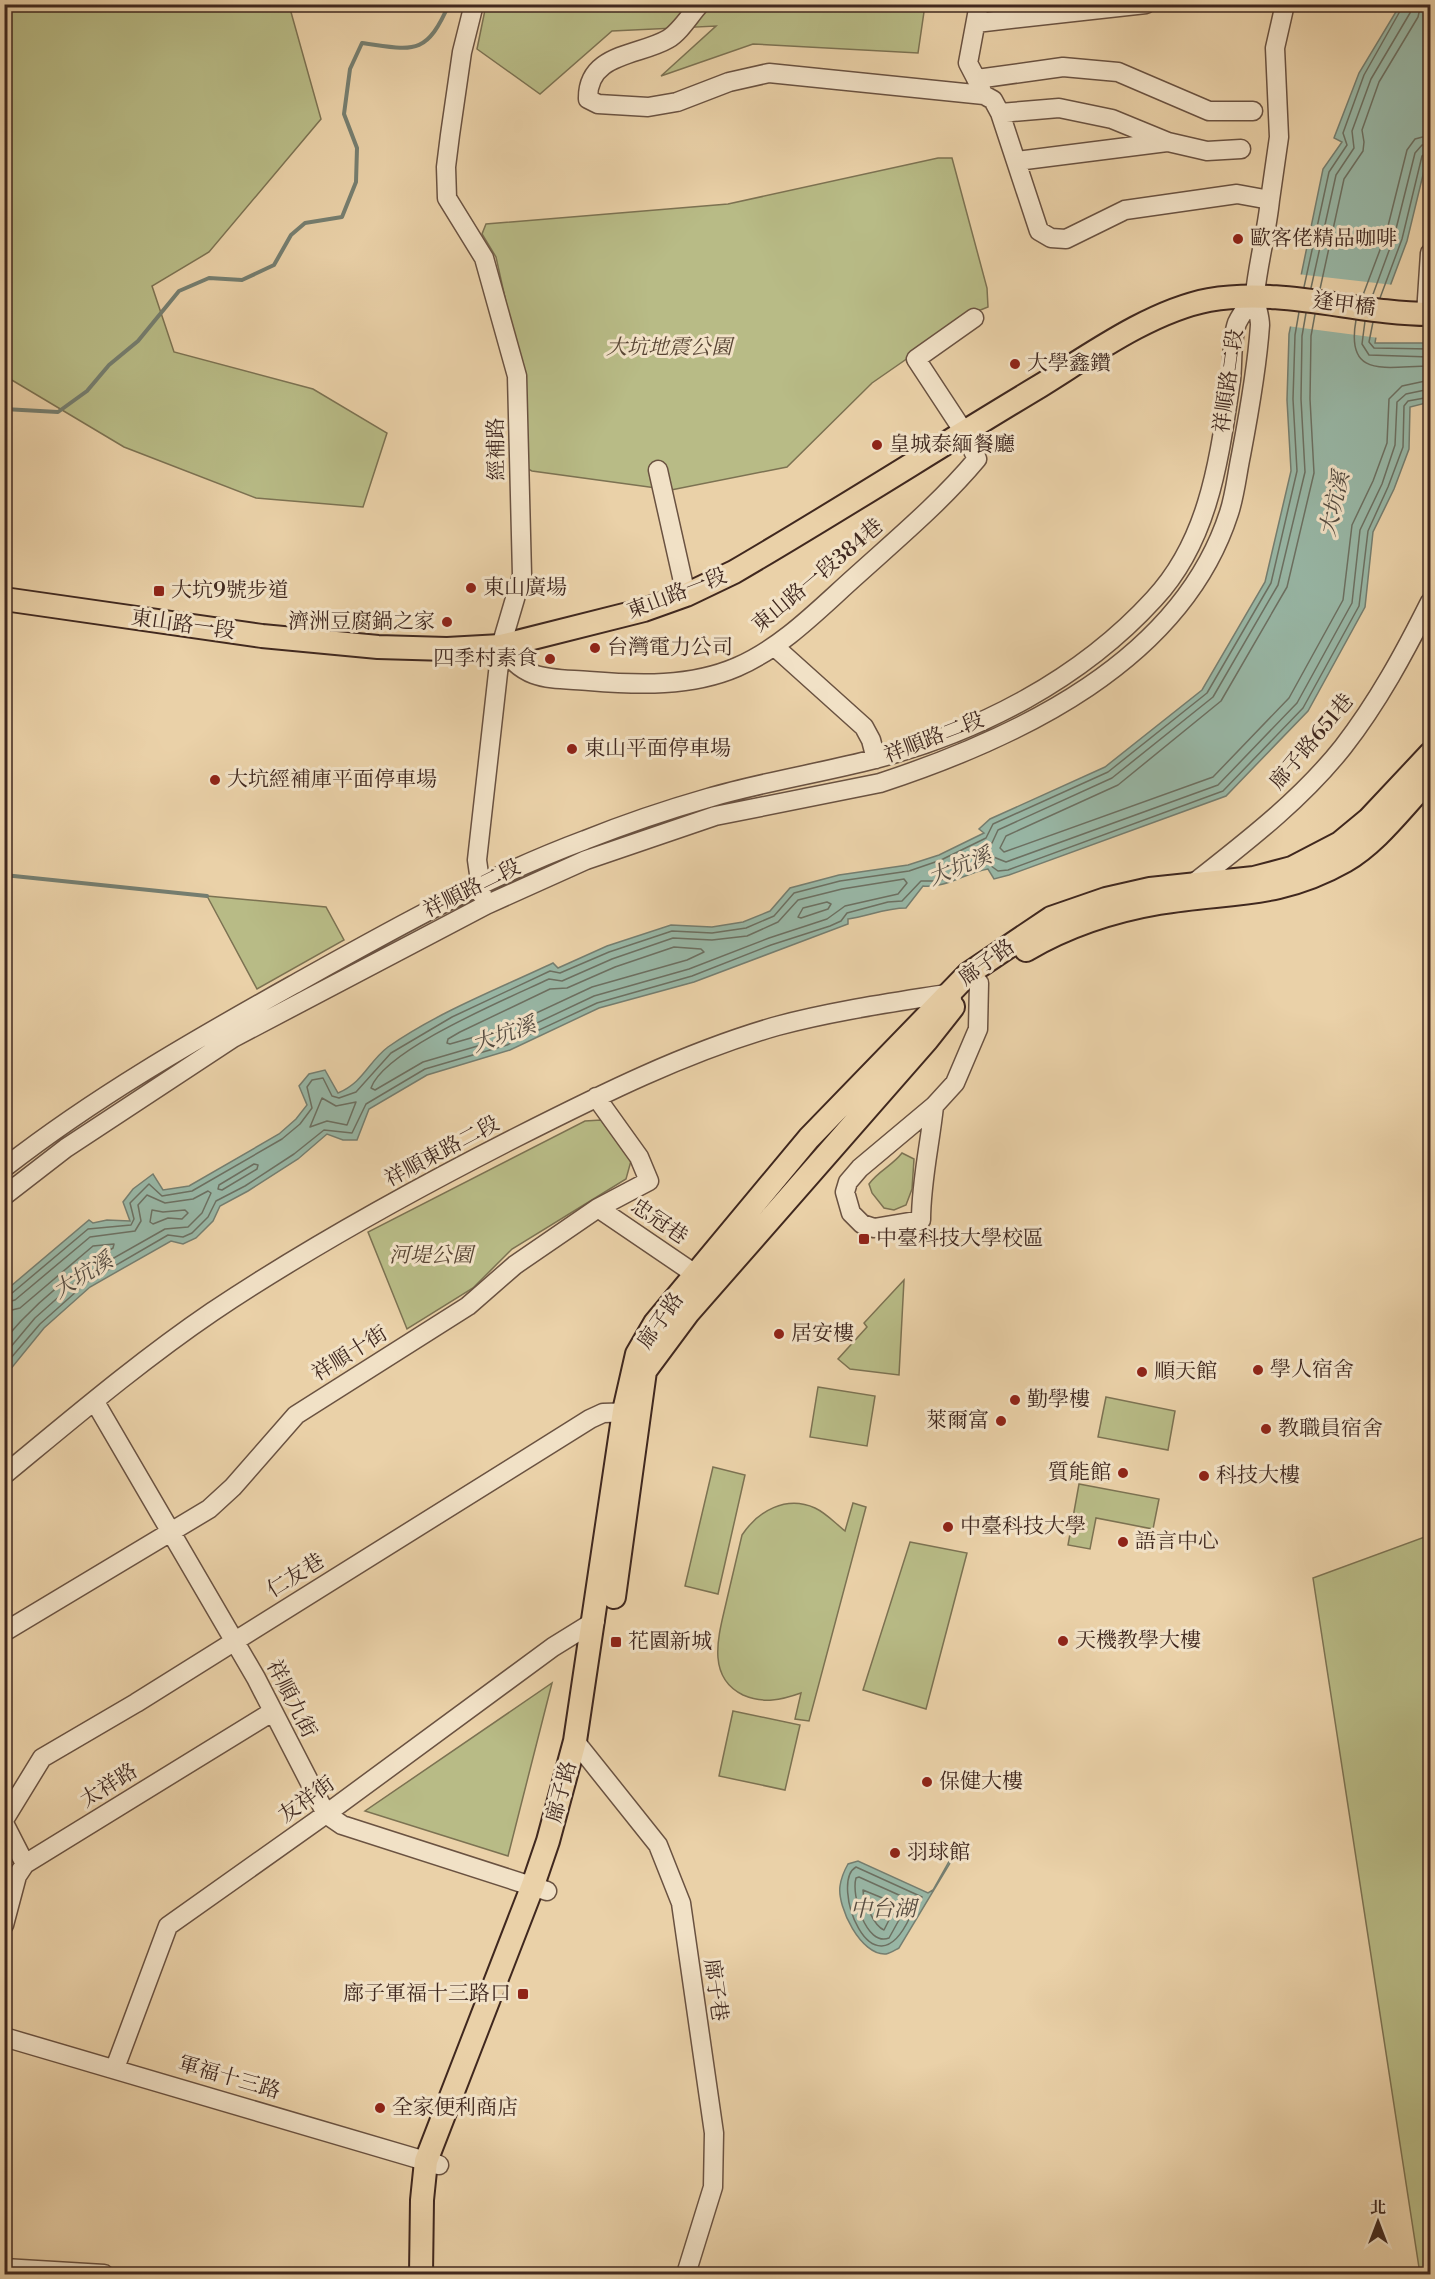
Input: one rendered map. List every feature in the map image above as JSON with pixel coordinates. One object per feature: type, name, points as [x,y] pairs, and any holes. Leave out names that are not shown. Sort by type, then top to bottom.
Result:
[{"type":"main road","name":"東山路一段","points":[[4,599],[262,636],[378,647],[447,649],[501,646],[644,610],[686,595],[760,557],[964,432],[1156,319],[1209,300],[1255,296],[1283,298]]},
{"type":"main road","name":"逢甲橋","points":[[1283,298],[1420,314]]},
{"type":"main road","name":"廍子路","points":[[421,2274],[422,2200],[433,2163],[540,1888],[548,1841],[581,1748],[603,1669],[637,1354],[655,1323],[809,1138],[950,999],[1051,918],[1106,899],[1150,888],[1254,878],[1283,870],[1340,843],[1369,819],[1431,754]]},
{"type":"main road","name":"廍子路","points":[[974,979],[1077,924],[1160,903],[1252,894],[1314,877],[1347,860],[1376,838],[1431,779]]},
{"type":"main road","name":"廍子路","points":[[581,1748],[595,1621],[632,1412],[645,1371],[688,1313],[927,1040],[950,999]]},
{"type":"main road","name":"廍子路","points":[[433,2163],[436,2274]]},
{"type":"street","name":"經補路","points":[[474,4],[462,52],[453,116],[446,167],[447,198],[484,258],[517,376],[522,575],[501,646],[477,860],[479,886],[486,905]]},
{"type":"street","points":[[700,4],[669,39],[614,58],[601,68],[588,85],[588,99],[598,104],[648,107],[676,102],[737,80],[769,73],[980,87],[1063,67],[1118,72],[1209,111],[1253,111]]},
{"type":"street","points":[[979,4],[968,63],[980,87],[993,100],[1000,113],[1040,231],[1051,238],[1066,239],[1125,210],[1237,194],[1270,200]]},
{"type":"street","points":[[976,23],[1146,4]]},
{"type":"street","points":[[1255,296],[1279,137],[1275,48],[1285,4]]},
{"type":"street","points":[[1000,113],[1059,108],[1112,118],[1168,142],[1207,151],[1241,149]]},
{"type":"street","points":[[1017,162],[1168,142]]},
{"type":"street","points":[[1420,314],[1431,253]]},
{"type":"street","name":"祥順路二段","points":[[4,1168],[55,1128],[198,1037],[375,938],[479,886],[578,842],[638,820],[709,797],[876,759],[979,721],[1041,691],[1098,653],[1156,597],[1190,547],[1207,508],[1231,376],[1237,324],[1255,296]]},
{"type":"street","name":"祥順路二段","points":[[4,1196],[66,1149],[233,1038],[486,905],[586,860],[715,816],[880,783],[905,774],[1015,728],[1056,708],[1107,673],[1172,615],[1213,552],[1225,523],[1244,440],[1258,344],[1260,321],[1255,296]]},
{"type":"street","points":[[964,432],[916,359],[974,318]]},
{"type":"street","name":"東山路一段384巷","points":[[501,646],[512,663],[524,672],[552,678],[633,685],[691,680],[736,668],[775,647],[944,497],[977,459],[964,432]]},
{"type":"street","points":[[658,470],[686,595]]},
{"type":"street","name":"廍子路651巷","points":[[1194,883],[1284,809],[1342,748],[1380,694],[1431,602]]},
{"type":"street","points":[[775,647],[864,727],[871,740],[876,759]]},
{"type":"street","points":[[934,1106],[930,1145],[921,1189],[921,1220],[874,1228],[862,1224],[851,1214],[845,1199],[848,1182],[860,1168],[934,1106],[955,1083],[978,1029],[974,979]]},
{"type":"street","name":"祥順東路二段","points":[[4,1475],[210,1314],[284,1265],[442,1176],[596,1097],[693,1055],[777,1027],[858,1008],[950,999]]},
{"type":"street","name":"祥順十街","points":[[4,1632],[209,1509],[233,1487],[296,1414],[468,1306],[515,1265],[598,1208],[649,1181],[639,1157],[596,1097]]},
{"type":"street","name":"忠冠巷","points":[[598,1208],[695,1274]]},
{"type":"street","name":"祥順九街","points":[[95,1402],[235,1641],[326,1814]]},
{"type":"street","name":"仁友巷","points":[[4,1821],[42,1758],[235,1641],[590,1419],[603,1413],[632,1412]]},
{"type":"street","name":"友祥街","points":[[115,2068],[168,1926],[326,1814],[553,1647],[595,1621]]},
{"type":"street","name":"太祥路","points":[[26,1864],[272,1712]]},
{"type":"street","name":"廍子巷","points":[[581,1748],[658,1845],[681,1903],[714,2133],[713,2187],[686,2274]]},
{"type":"street","points":[[326,1814],[342,1825],[540,1888]]},
{"type":"street","points":[[4,1821],[26,1864],[17,1876],[4,1925]]},
{"type":"street","name":"軍福十三路","points":[[4,2037],[433,2163]]},
{"type":"street","points":[[4,2268],[104,2274]]},
{"type":"green space","points":[[5,4],[289,5],[321,119],[209,252],[152,286],[174,352],[313,389],[387,433],[363,507],[256,498],[124,447],[5,376]]},
{"type":"green space","points":[[486,5],[925,5],[918,53],[753,44],[661,76],[716,26],[612,31],[540,94],[477,49]]},
{"type":"green space","name":"大坑地震公園","points":[[938,158],[952,158],[987,288],[988,307],[973,313],[872,383],[787,467],[671,490],[532,471],[526,468],[523,379],[496,257],[482,234],[486,224],[728,204]]},
{"type":"green space","points":[[207,896],[326,907],[344,940],[257,989]]},
{"type":"green space","name":"河堤公園","points":[[601,1120],[631,1161],[626,1179],[512,1249],[473,1288],[407,1329],[368,1232],[585,1121]]},
{"type":"green space","points":[[902,1153],[914,1159],[912,1189],[906,1205],[894,1210],[884,1208],[872,1193],[869,1184]]},
{"type":"green space","points":[[904,1280],[899,1375],[850,1369],[838,1359],[867,1327],[864,1323]]},
{"type":"green space","points":[[818,1387],[875,1396],[867,1446],[810,1437]]},
{"type":"green space","points":[[1106,1397],[1175,1411],[1168,1450],[1098,1437]]},
{"type":"green space","points":[[713,1467],[745,1475],[718,1594],[685,1586]]},
{"type":"green space","points":[[1079,1484],[1159,1499],[1153,1529],[1096,1518],[1090,1549],[1068,1545]]},
{"type":"green space","points":[[794,1503],[819,1510],[845,1531],[853,1503],[866,1507],[809,1721],[795,1719],[801,1693],[772,1700],[751,1698],[731,1687],[719,1665],[721,1625],[742,1535],[764,1512]]},
{"type":"green space","points":[[1430,1535],[1430,2274],[1420,2274],[1313,1578]]},
{"type":"green space","points":[[910,1542],[967,1553],[926,1709],[863,1690]]},
{"type":"green space","points":[[552,1683],[508,1856],[365,1811]]},
{"type":"green space","points":[[733,1711],[800,1725],[785,1790],[719,1776]]},
{"type":"water","name":"大坑溪","points":[[1400,5],[1430,5],[1430,146],[1407,241],[1380,313],[1375,343],[1430,343],[1430,402],[1410,407],[1409,449],[1394,489],[1373,532],[1365,607],[1308,711],[1226,796],[1009,875],[994,879],[988,869],[948,883],[923,886],[906,908],[891,909],[848,919],[848,924],[694,982],[599,1008],[510,1050],[427,1075],[369,1109],[357,1140],[343,1140],[327,1134],[298,1159],[220,1206],[213,1221],[196,1238],[183,1244],[171,1241],[90,1287],[44,1328],[5,1376],[5,1291],[89,1220],[93,1223],[107,1220],[130,1221],[123,1202],[133,1189],[153,1174],[163,1190],[189,1186],[279,1134],[296,1119],[307,1105],[299,1086],[309,1074],[325,1070],[338,1093],[360,1078],[381,1053],[407,1034],[553,963],[558,968],[607,946],[671,925],[712,927],[743,922],[770,911],[790,888],[839,875],[908,865],[939,855],[984,833],[979,829],[990,819],[1105,767],[1202,690],[1265,582],[1291,471],[1287,400],[1289,334],[1323,169],[1342,142],[1334,138],[1359,73]]},
{"type":"water","name":"中台湖","points":[[951,1852],[957,1856],[953,1858],[899,1948],[886,1954],[877,1953],[868,1947],[852,1929],[842,1906],[840,1886],[848,1864],[858,1861],[928,1893],[933,1890],[952,1856]]},
{"type":"pier","points":[[1297,274],[1394,285],[1383,313],[1379,338],[1287,326]]},
{"type":"waterway","points":[[4,409],[58,412],[87,391],[109,365],[138,341],[179,291],[209,278],[242,280],[274,265],[291,235],[305,223],[342,217],[356,182],[357,148],[344,114],[350,69],[362,43],[406,48],[416,46],[433,33],[449,4]]},
{"type":"waterway","points":[[4,875],[207,896]]},
{"type":"place","name":"歐客佬精品咖啡","points":[[1238,239]]},
{"type":"place","name":"大學鑫鑽","points":[[1015,364]]},
{"type":"place","name":"皇城泰緬餐廳","points":[[877,445]]},
{"type":"place","name":"東山廣場","points":[[471,588]]},
{"type":"place","name":"大坑9號步道","points":[[159,591]]},
{"type":"place","name":"濟洲豆腐鍋之家","points":[[447,622]]},
{"type":"place","name":"台灣電力公司","points":[[595,648]]},
{"type":"place","name":"四季村素食","points":[[550,659]]},
{"type":"place","name":"東山平面停車場","points":[[572,749]]},
{"type":"place","name":"大坑經補庫平面停車場","points":[[215,780]]},
{"type":"place","name":"中臺科技大學校區","points":[[864,1239]]},
{"type":"place","name":"居安樓","points":[[779,1334]]},
{"type":"place","name":"學人宿舍","points":[[1258,1370]]},
{"type":"place","name":"順天館","points":[[1142,1372]]},
{"type":"place","name":"勤學樓","points":[[1015,1400]]},
{"type":"place","name":"萊爾富","points":[[1001,1421]]},
{"type":"place","name":"教職員宿舍","points":[[1266,1429]]},
{"type":"place","name":"質能館","points":[[1123,1473]]},
{"type":"place","name":"科技大樓","points":[[1204,1476]]},
{"type":"place","name":"中臺科技大學","points":[[948,1527]]},
{"type":"place","name":"語言中心","points":[[1123,1542]]},
{"type":"place","name":"天機教學大樓","points":[[1063,1641]]},
{"type":"place","name":"花園新城","points":[[616,1642]]},
{"type":"place","name":"保健大樓","points":[[927,1782]]},
{"type":"place","name":"羽球館","points":[[895,1853]]},
{"type":"place","name":"廍子軍福十三路口","points":[[523,1994]]},
{"type":"place","name":"全家便利商店","points":[[380,2108]]}]
